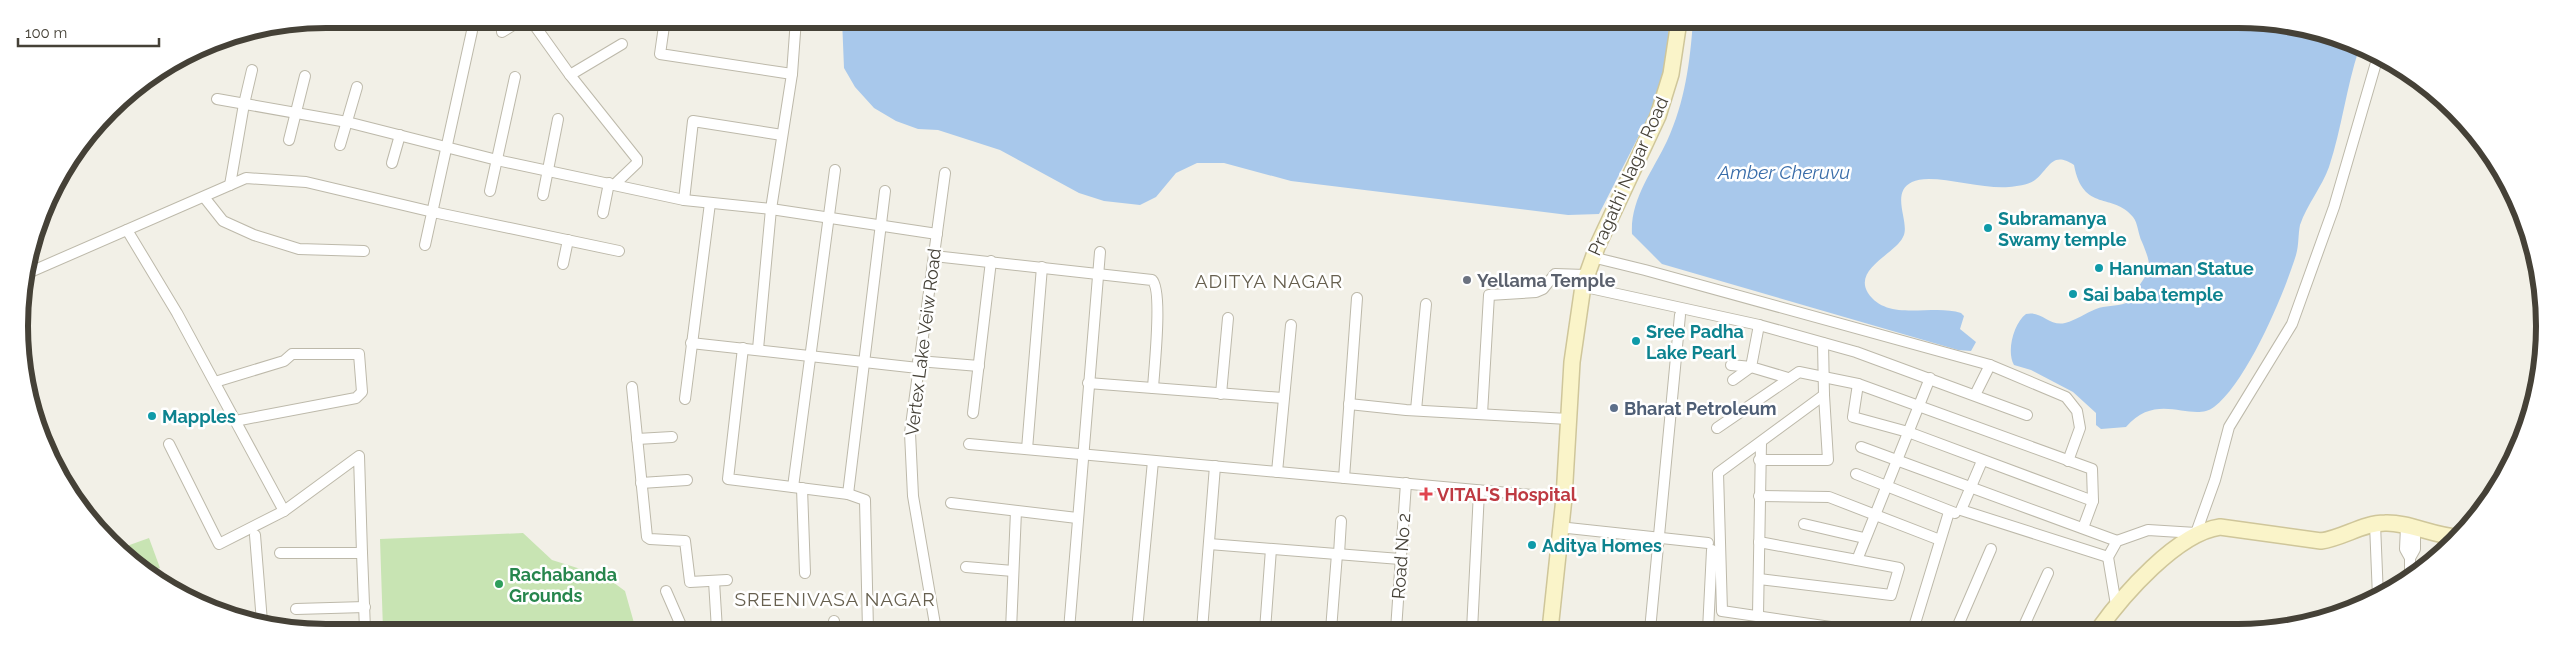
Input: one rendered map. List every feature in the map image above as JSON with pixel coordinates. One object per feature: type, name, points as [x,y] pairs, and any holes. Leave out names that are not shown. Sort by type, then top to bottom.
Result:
[{"type":"main road","name":"Pragathi Nagar Road","points":[[1587,282],[1658,116],[1671,74],[1678,28]]},
{"type":"main road","points":[[1551,624],[1564,498],[1568,419],[1587,282],[1600,260],[1657,138],[1676,82],[1684,28]]},
{"type":"main road","points":[[1560,624],[1568,528],[1576,362]]},
{"type":"main road","points":[[2102,624],[2141,578],[2196,533],[2220,527],[2321,540],[2334,539],[2375,524],[2393,523],[2446,538]]},
{"type":"street","points":[[502,32],[508,28]]},
{"type":"street","points":[[536,28],[570,75],[637,159],[637,163],[611,184],[603,213]]},
{"type":"street","points":[[664,28],[660,54],[792,74]]},
{"type":"street","points":[[758,349],[771,209],[792,74],[795,28]]},
{"type":"street","points":[[425,245],[472,31]]},
{"type":"street","points":[[570,75],[622,44]]},
{"type":"street","points":[[1862,447],[2117,541],[2148,530],[2196,533],[2215,480],[2229,427],[2292,324],[2334,207],[2376,62]]},
{"type":"street","points":[[230,185],[252,70]]},
{"type":"street","points":[[290,140],[305,76]]},
{"type":"street","points":[[490,190],[515,77]]},
{"type":"street","points":[[340,145],[357,88]]},
{"type":"street","points":[[217,99],[347,122],[497,160],[684,200],[771,209],[880,227],[937,234]]},
{"type":"street","points":[[543,195],[558,119]]},
{"type":"street","points":[[684,200],[693,121],[782,135]]},
{"type":"street","points":[[392,163],[400,135]]},
{"type":"street","points":[[805,572],[797,488],[811,355],[835,170]]},
{"type":"street","name":"Vertex Lake Veiw Road","points":[[935,624],[913,496],[910,433],[945,173]]},
{"type":"street","points":[[32,271],[246,178],[306,182],[433,212],[619,251]]},
{"type":"street","points":[[848,494],[885,192]]},
{"type":"street","points":[[204,197],[224,221],[254,236],[300,249],[364,251]]},
{"type":"street","points":[[685,399],[710,204]]},
{"type":"street","points":[[128,230],[177,313],[284,511]]},
{"type":"street","points":[[563,264],[568,240]]},
{"type":"street","points":[[1068,624],[1100,252]]},
{"type":"street","points":[[934,256],[1151,279],[1156,283],[1158,323],[1153,388]]},
{"type":"street","points":[[1600,260],[1645,270],[1990,365],[2066,397],[2077,411],[2080,428],[2068,461]]},
{"type":"street","points":[[973,413],[991,261]]},
{"type":"street","points":[[1027,449],[1042,267]]},
{"type":"street","points":[[1482,414],[1490,296],[1536,292],[1543,289],[1555,274],[1823,343],[1930,378],[2027,415]]},
{"type":"street","points":[[1344,478],[1357,298]]},
{"type":"street","points":[[1416,410],[1426,304]]},
{"type":"street","points":[[1651,624],[1680,315]]},
{"type":"street","points":[[1221,394],[1228,318]]},
{"type":"street","points":[[1277,472],[1290,325]]},
{"type":"street","points":[[1732,380],[1751,367],[1759,325]]},
{"type":"street","points":[[691,343],[811,355],[864,363],[979,366]]},
{"type":"street","points":[[1759,460],[1828,460],[1823,343]]},
{"type":"street","points":[[743,348],[728,479],[848,494],[865,500],[868,624]]},
{"type":"street","points":[[214,382],[284,361],[292,354],[359,354],[362,392],[356,398],[235,421]]},
{"type":"street","points":[[1731,365],[1751,367],[1788,378]]},
{"type":"street","points":[[1975,395],[1990,365]]},
{"type":"street","points":[[1717,428],[1799,372],[1858,384],[2068,461],[2092,468],[2093,501],[2083,528]]},
{"type":"street","points":[[1857,560],[1874,513],[1930,378]]},
{"type":"street","points":[[1088,383],[1283,398]]},
{"type":"street","points":[[1858,384],[1852,417],[1908,432],[2093,501]]},
{"type":"street","points":[[632,387],[646,537],[650,539],[684,540],[686,543],[689,581],[727,580]]},
{"type":"street","points":[[1814,624],[1722,610],[1718,473],[1824,395]]},
{"type":"street","points":[[1350,404],[1568,419]]},
{"type":"street","points":[[637,439],[672,438]]},
{"type":"street","points":[[1758,615],[1759,460],[1761,443]]},
{"type":"street","points":[[169,444],[218,544],[284,511],[359,456],[365,624]]},
{"type":"street","points":[[969,444],[1406,483],[1478,492],[1564,498]]},
{"type":"street","points":[[1138,624],[1154,461]]},
{"type":"street","points":[[1856,474],[1949,512],[1959,514],[1982,461]]},
{"type":"street","points":[[1202,624],[1214,466]]},
{"type":"street","points":[[641,483],[687,480]]},
{"type":"street","name":"Road No 2","points":[[1396,624],[1406,483]]},
{"type":"street","points":[[1472,624],[1478,492]]},
{"type":"street","points":[[1759,496],[1829,497],[1940,540]]},
{"type":"street","points":[[951,503],[1077,518]]},
{"type":"street","points":[[1960,510],[2108,557]]},
{"type":"street","points":[[1011,624],[1016,511]]},
{"type":"street","points":[[1915,624],[1949,512]]},
{"type":"street","points":[[1332,624],[1341,521]]},
{"type":"street","points":[[1804,524],[1864,538]]},
{"type":"street","points":[[2375,524],[2378,588]]},
{"type":"street","points":[[1568,528],[1658,537],[1710,546],[1708,624]]},
{"type":"street","points":[[2410,528],[2405,549],[2410,558],[2410,568]]},
{"type":"street","points":[[255,535],[262,617]]},
{"type":"street","points":[[2117,541],[2108,557],[2119,602]]},
{"type":"street","points":[[1759,542],[1899,568],[1890,595],[1759,579]]},
{"type":"street","points":[[1209,544],[1400,559]]},
{"type":"street","points":[[1265,624],[1271,549]]},
{"type":"street","points":[[1959,624],[1991,549]]},
{"type":"street","points":[[280,554],[362,554]]},
{"type":"street","points":[[966,567],[1013,571]]},
{"type":"street","points":[[2025,624],[2048,573]]},
{"type":"street","points":[[714,581],[717,624]]},
{"type":"street","points":[[666,591],[680,624]]},
{"type":"street","points":[[296,609],[365,607]]},
{"type":"green space","name":"Rachabanda Grounds","points":[[523,533],[552,560],[606,577],[625,591],[634,624],[383,624],[380,539]]},
{"type":"green space","points":[[149,538],[160,568],[155,570],[125,546]]},
{"type":"water","points":[[842,28],[1669,28],[1664,74],[1652,110],[1599,214],[1568,215],[1291,181],[1224,163],[1197,163],[1176,173],[1156,197],[1140,205],[1104,201],[1079,193],[1000,150],[938,130],[918,129],[896,121],[874,108],[855,87],[844,68]]},
{"type":"water","name":"Amber Cheruvu","points":[[1692,28],[2257,28],[2296,33],[2333,43],[2358,53],[2329,167],[2300,225],[2298,248],[2283,292],[2263,336],[2239,378],[2227,395],[2214,407],[2205,411],[2162,409],[2150,411],[2138,416],[2126,427],[2101,429],[2096,425],[2096,413],[2073,392],[2031,370],[2014,365],[2011,352],[2012,338],[2018,324],[2026,314],[2036,314],[2060,324],[2099,308],[2126,303],[2132,299],[2146,276],[2149,267],[2148,257],[2133,217],[2117,205],[2091,196],[2084,190],[2078,180],[2074,165],[2060,160],[2051,163],[2035,180],[2022,185],[1998,187],[1921,179],[1905,187],[1901,201],[1905,224],[1903,237],[1892,250],[1870,269],[1865,284],[1868,293],[1877,302],[1899,310],[1950,310],[1961,313],[1964,316],[1960,329],[1976,342],[1971,351],[1958,350],[1662,264],[1632,234],[1632,221],[1639,197],[1667,141],[1678,112],[1690,52]]},
{"type":"place","name":"Subramanya Swamy temple","points":[[1988,228]]},
{"type":"place","name":"Hanuman Statue","points":[[2099,268]]},
{"type":"place","name":"Yellama Temple","points":[[1467,280]]},
{"type":"place","name":"Sai baba temple","points":[[2073,294]]},
{"type":"place","name":"Sree Padha Lake Pearl","points":[[1636,341]]},
{"type":"place","name":"Bharat Petroleum","points":[[1614,408]]},
{"type":"place","name":"Mapples","points":[[152,416]]},
{"type":"place","name":"VITAL'S Hospital","points":[[1426,494]]},
{"type":"place","name":"Aditya Homes","points":[[1532,545]]},
{"type":"place","name":"Rachabanda Grounds","points":[[499,584]]},
{"type":"district","name":"ADITYA NAGAR","points":[[1269,281]]},
{"type":"district","name":"SREENIVASA NAGAR","points":[[835,599]]}]
